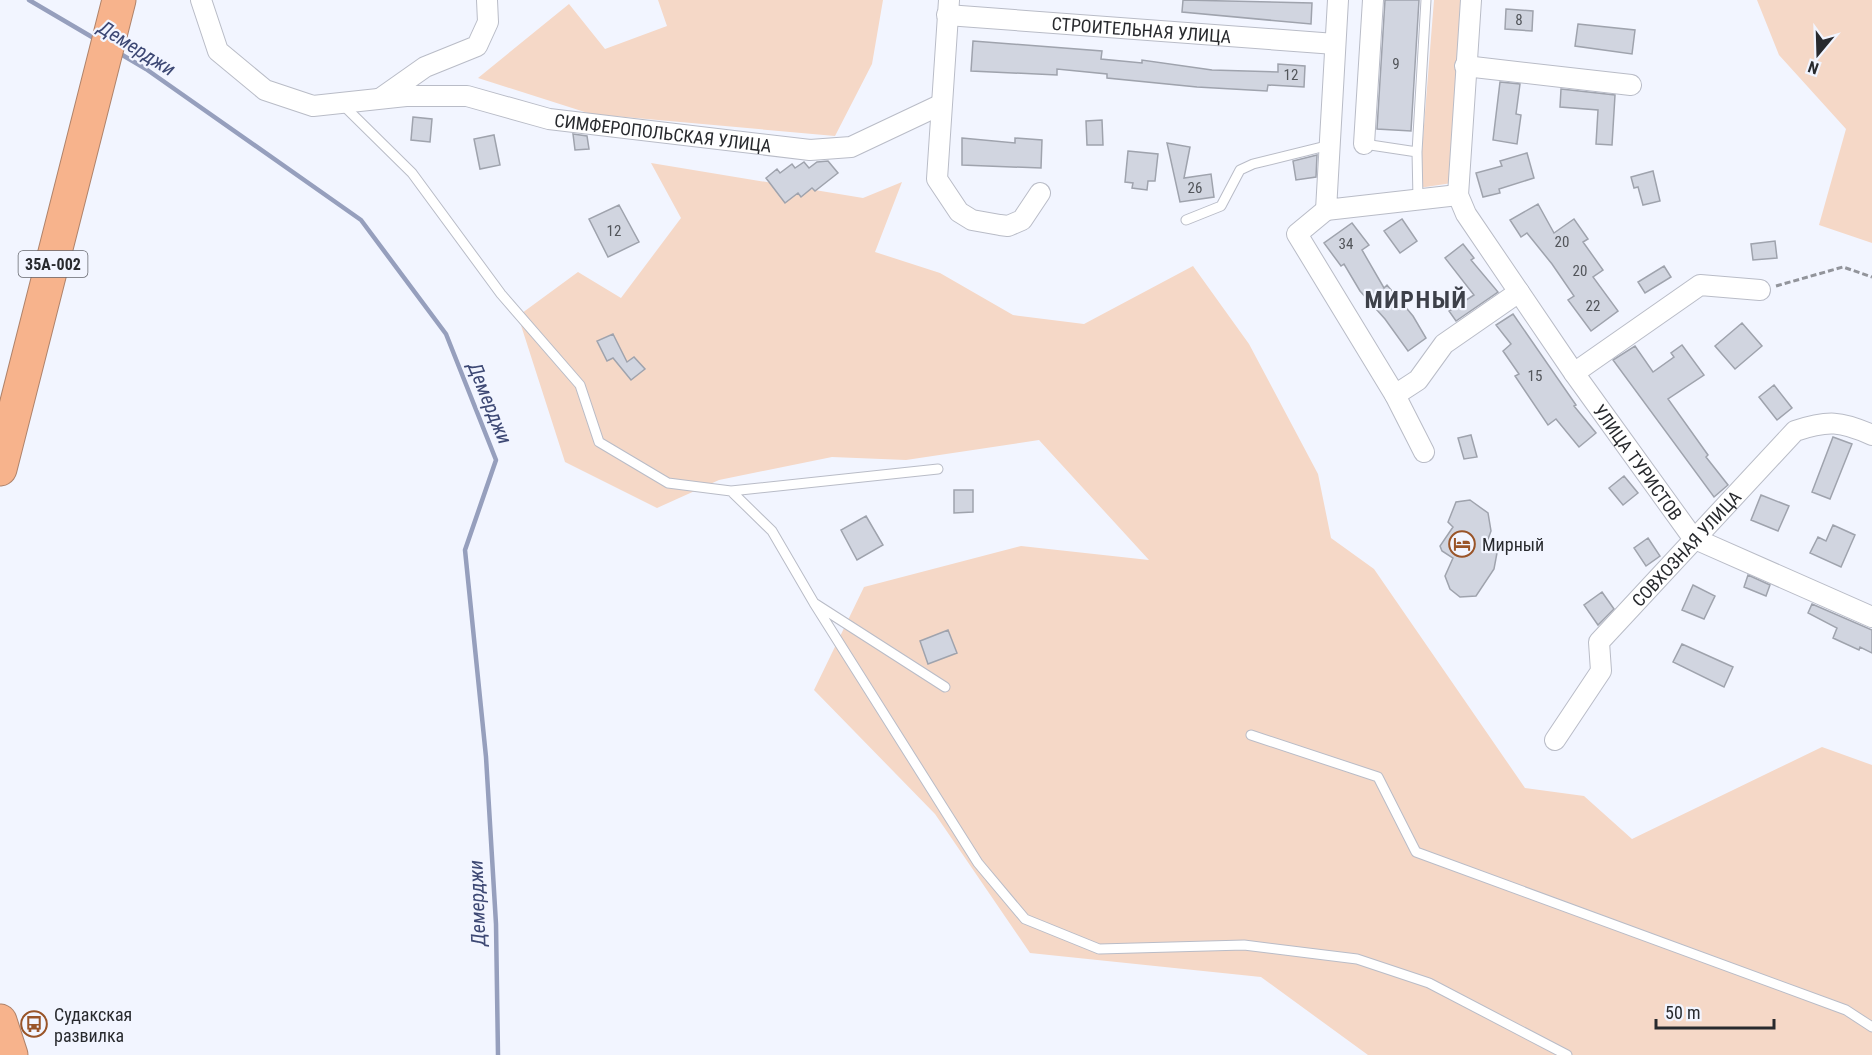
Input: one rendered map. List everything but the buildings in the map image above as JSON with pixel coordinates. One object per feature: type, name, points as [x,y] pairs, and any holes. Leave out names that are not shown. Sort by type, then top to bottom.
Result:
[{"type":"highway","name":"35А-002","points":[[0,399],[45,218],[104,34],[119,0]]},
{"type":"highway","name":"35А-002","points":[[0,469],[104,34]]},
{"type":"highway","points":[[0,1021],[11,1055]]},
{"type":"street","name":"СИМФЕРОПОЛЬСКАЯ УЛИЦА","points":[[201,0],[218,51],[265,90],[313,106],[379,99],[466,96],[549,119],[810,150],[851,147],[940,105]]},
{"type":"street","name":"СИМФЕРОПОЛЬСКАЯ УЛИЦА","points":[[379,99],[425,67],[477,46],[488,22],[487,0]]},
{"type":"street","points":[[1326,210],[1338,0]]},
{"type":"street","points":[[1364,144],[1373,0]]},
{"type":"street","name":"УЛИЦА ТУРИСТОВ","points":[[1471,0],[1458,195],[1466,214],[1574,373],[1693,538],[1872,617]]},
{"type":"street","points":[[948,8],[937,179],[959,212],[972,220],[1008,226],[1022,220],[1032,210],[1040,193]]},
{"type":"street","name":"СТРОИТЕЛЬНАЯ УЛИЦА","points":[[948,8],[1335,46]]},
{"type":"street","points":[[1465,66],[1631,85]]},
{"type":"street","points":[[1424,452],[1395,395],[1297,234],[1326,210],[1458,195]]},
{"type":"street","points":[[1574,373],[1700,285],[1760,290]]},
{"type":"street","points":[[1395,395],[1418,380],[1444,344],[1519,292]]},
{"type":"street","name":"СОВХОЗНАЯ УЛИЦА","points":[[1555,740],[1601,671],[1599,642],[1693,538],[1796,431],[1822,422],[1849,424],[1872,435]]},
{"type":"lane","points":[[1418,200],[1417,152],[1426,0]]},
{"type":"lane","points":[[341,103],[412,173],[501,294],[580,385],[599,442],[668,483],[731,491],[938,469]]},
{"type":"lane","points":[[1364,144],[1417,152]]},
{"type":"lane","points":[[1186,219],[1221,206],[1240,170],[1253,164],[1330,145]]},
{"type":"lane","points":[[731,491],[772,531],[814,603],[978,863],[1025,919],[1099,949],[1244,945],[1357,960],[1430,983],[1567,1055]]},
{"type":"lane","points":[[814,603],[945,687]]},
{"type":"lane","points":[[1251,735],[1378,777],[1416,852],[1846,1010],[1872,1027]]},
{"type":"path","points":[[1760,290],[1843,267],[1872,277]]},
{"type":"shaded area","points":[[658,0],[883,0],[872,64],[835,136],[591,114],[478,78],[569,4],[605,49],[667,26]]},
{"type":"shaded area","points":[[1434,0],[1467,0],[1452,183],[1419,188]]},
{"type":"shaded area","points":[[1757,0],[1872,0],[1872,243],[1819,225],[1846,129],[1779,55]]},
{"type":"shaded area","points":[[651,163],[863,198],[902,182],[875,252],[940,273],[1013,315],[1084,324],[1193,266],[1249,344],[1318,474],[1331,538],[1374,569],[1525,788],[1584,796],[1632,839],[1822,747],[1872,765],[1872,1055],[1368,1055],[1261,977],[1030,953],[935,814],[814,690],[864,587],[1021,546],[1149,560],[1039,440],[906,460],[832,457],[719,480],[657,508],[565,462],[518,316],[578,272],[621,298],[681,218]]},
{"type":"waterway","name":"Демерджи","points":[[29,0],[97,40]]},
{"type":"waterway","name":"Демерджи","points":[[119,53],[146,69],[361,220],[446,334],[496,460],[465,550],[486,757],[496,924],[498,1055]]},
{"type":"place","name":"Мирный","points":[[1462,544]]},
{"type":"place","name":"Судакская развилка","points":[[34,1024]]},
{"type":"district","name":"МИРНЫЙ","points":[[1416,300]]}]
